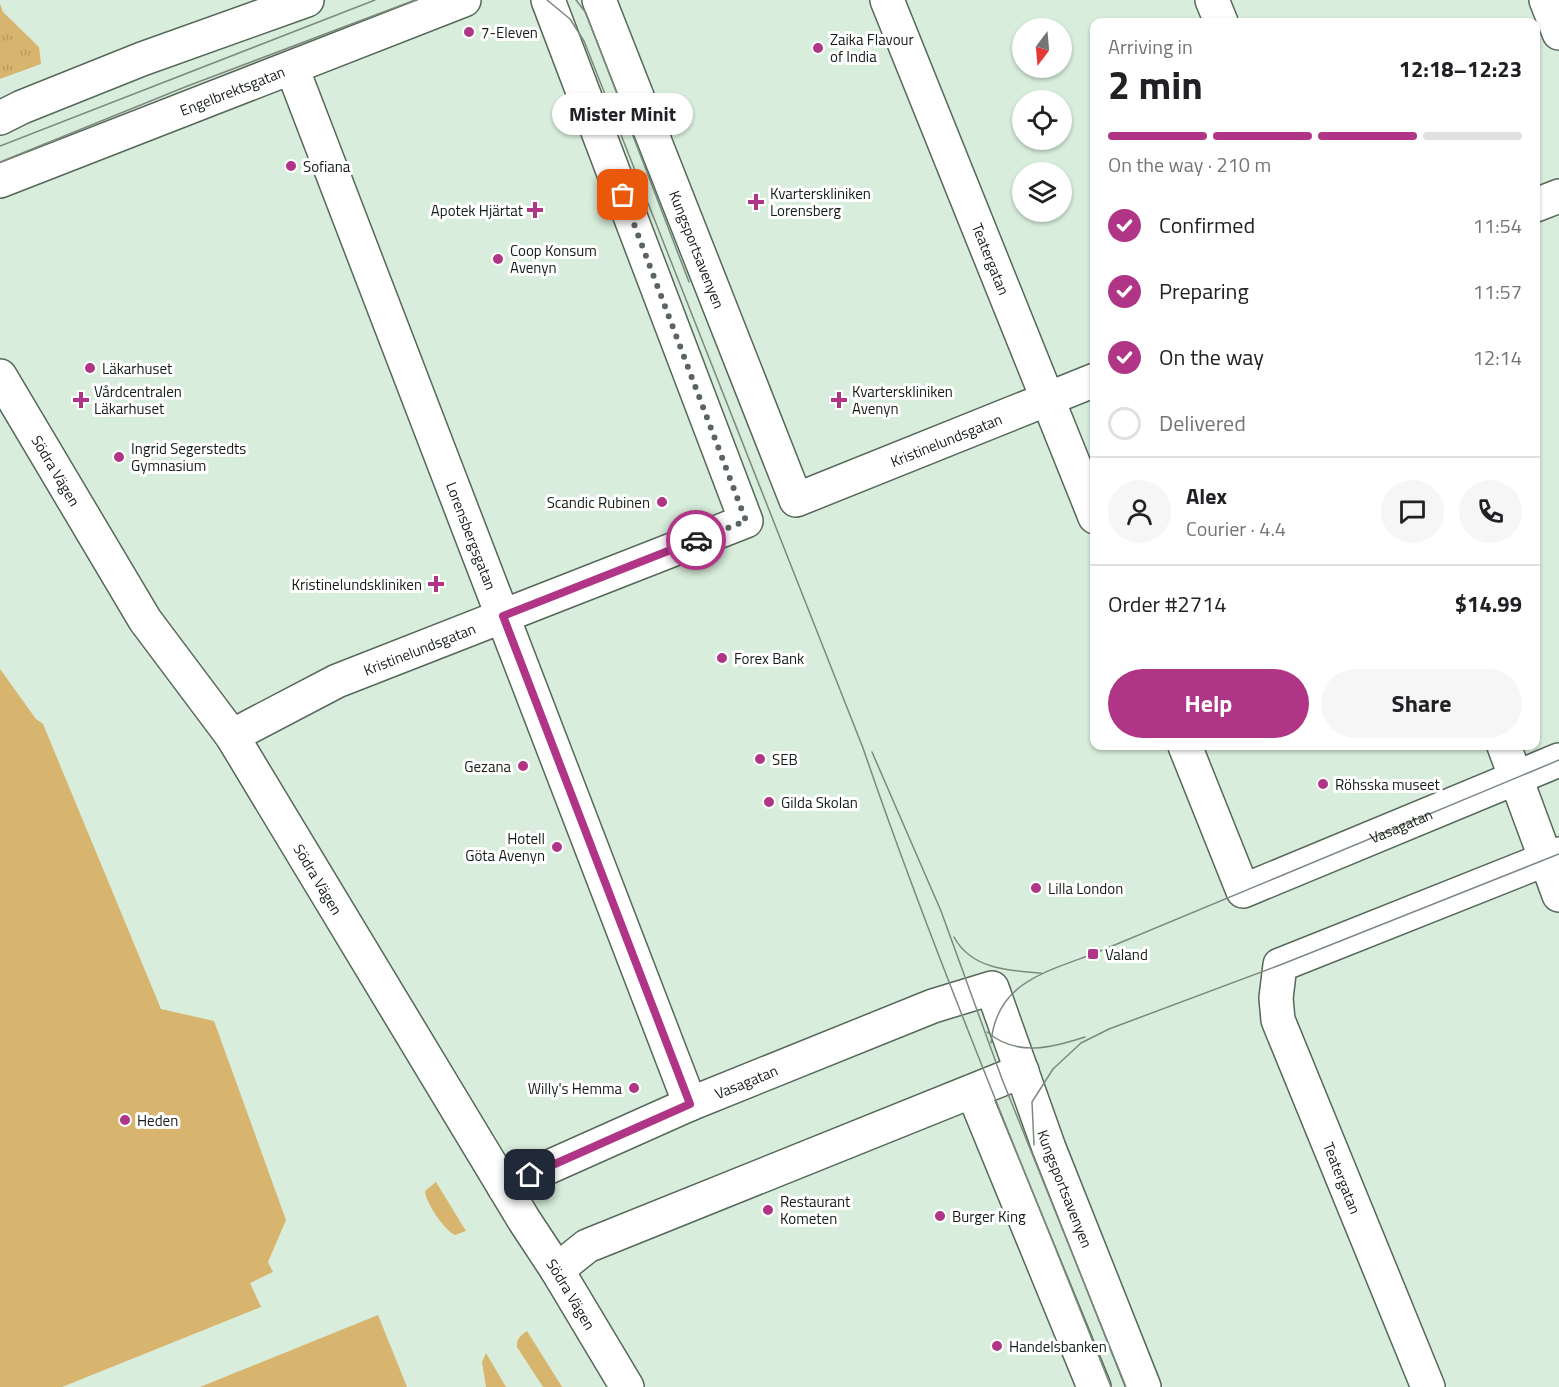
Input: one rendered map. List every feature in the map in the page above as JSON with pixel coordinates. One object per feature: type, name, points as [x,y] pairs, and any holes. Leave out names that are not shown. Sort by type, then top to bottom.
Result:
[{"type":"street","points":[[7,112],[142,58],[307,0]]},
{"type":"street","name":"Engelbrektsgatan","points":[[0,181],[464,0]]},
{"type":"street","name":"Kristinelundsgatan","points":[[232,736],[338,681],[746,521],[548,0]]},
{"type":"street","name":"Kungsportsavenyen","points":[[599,0],[796,500]]},
{"type":"street","name":"Teatergatan","points":[[887,0],[1090,504]]},
{"type":"street","points":[[1212,0],[1219,18]]},
{"type":"street","points":[[1546,0],[1559,33]]},
{"type":"street","name":"Lorensbergsgatan","points":[[292,68],[690,1104]]},
{"type":"street","points":[[1540,203],[1559,196]]},
{"type":"street","name":"Södra Vägen","points":[[0,376],[145,620],[232,736],[627,1387]]},
{"type":"street","name":"Kristinelundsgatan","points":[[796,500],[1090,382]]},
{"type":"street","name":"Vasagatan","points":[[1187,750],[1243,891],[1559,760]]},
{"type":"street","points":[[1506,750],[1552,857],[1559,895]]},
{"type":"street","name":"Teatergatan","points":[[1428,1387],[1278,1020],[1276,998],[1280,965],[1552,857]]},
{"type":"street","name":"Kungsportsavenyen","points":[[992,988],[1049,1148],[1144,1387]]},
{"type":"street","name":"Vasagatan","points":[[504,1187],[690,1104],[933,1006],[992,988]]},
{"type":"street","points":[[557,1270],[587,1246],[1022,1071]]},
{"type":"street","points":[[973,1092],[1094,1387]]},
{"type":"green space","points":[[0,4],[3,12],[39,47],[41,64],[0,79]]},
{"type":"green space","name":"Heden","points":[[0,669],[36,719],[43,724],[161,1009],[214,1021],[286,1220],[268,1262],[273,1272],[250,1283],[261,1307],[62,1387],[0,1387]]},
{"type":"green space","points":[[436,1182],[466,1231],[455,1235],[441,1222],[432,1209],[425,1191]]},
{"type":"green space","points":[[378,1315],[407,1387],[200,1387]]},
{"type":"green space","points":[[527,1331],[562,1387],[543,1387],[517,1347],[519,1338]]},
{"type":"green space","points":[[486,1353],[506,1387],[486,1387],[482,1362]]},
{"type":"tram line","points":[[0,146],[375,0]]},
{"type":"tram line","points":[[0,162],[185,87],[415,0]]},
{"type":"tram line","points":[[547,0],[570,19],[584,41],[863,748],[891,829],[983,1069],[1111,1387]]},
{"type":"tram line","points":[[576,0],[586,13],[689,282]]},
{"type":"tram line","points":[[872,752],[941,911],[1002,1079],[1126,1387]]},
{"type":"tram line","points":[[991,1043],[995,1023],[1002,1006],[1013,993],[1041,974],[1559,760]]},
{"type":"tram line","points":[[1034,1145],[1032,1102],[1053,1069],[1081,1043],[1109,1029],[1280,965],[1559,854]]},
{"type":"tram line","points":[[954,937],[961,948],[981,962],[1004,969],[1041,973]]},
{"type":"tram line","points":[[987,1032],[1010,1045],[1034,1048],[1085,1037]]},
{"type":"way so far","points":[[623,195],[746,521],[696,540]]},
{"type":"place","name":"7-Eleven","points":[[469,32]]},
{"type":"place","name":"Zaika Flavour of India","points":[[818,48]]},
{"type":"place","name":"Sofiana","points":[[291,166]]},
{"type":"place","name":"Mister Minit","points":[[623,195]]},
{"type":"place","name":"Kvarterskliniken Lorensberg","points":[[756,202]]},
{"type":"place","name":"Apotek Hjärtat","points":[[535,210]]},
{"type":"place","name":"Coop Konsum Avenyn","points":[[498,259]]},
{"type":"place","name":"Läkarhuset","points":[[90,368]]},
{"type":"place","name":"Vårdcentralen Läkarhuset","points":[[81,400]]},
{"type":"place","name":"Kvarterskliniken Avenyn","points":[[839,400]]},
{"type":"place","name":"Ingrid Segerstedts Gymnasium","points":[[119,457]]},
{"type":"place","name":"Scandic Rubinen","points":[[662,502]]},
{"type":"place","name":"Kristinelundskliniken","points":[[436,584]]},
{"type":"place","name":"Forex Bank","points":[[722,658]]},
{"type":"place","name":"SEB","points":[[760,759]]},
{"type":"place","name":"Gezana","points":[[523,766]]},
{"type":"place","name":"Röhsska museet","points":[[1323,784]]},
{"type":"place","name":"Gilda Skolan","points":[[769,802]]},
{"type":"place","name":"Hotell Göta Avenyn","points":[[557,847]]},
{"type":"place","name":"Lilla London","points":[[1036,888]]},
{"type":"place","name":"Valand","points":[[1093,954]]},
{"type":"place","name":"Willy's Hemma","points":[[634,1088]]},
{"type":"place","name":"Heden","points":[[125,1120]]},
{"type":"place","name":"Restaurant Kometen","points":[[768,1210]]},
{"type":"place","name":"Burger King","points":[[940,1216]]},
{"type":"place","name":"Handelsbanken","points":[[997,1346]]},
{"type":"route","points":[[530,1175],[690,1104],[503,616],[696,540]]}]
